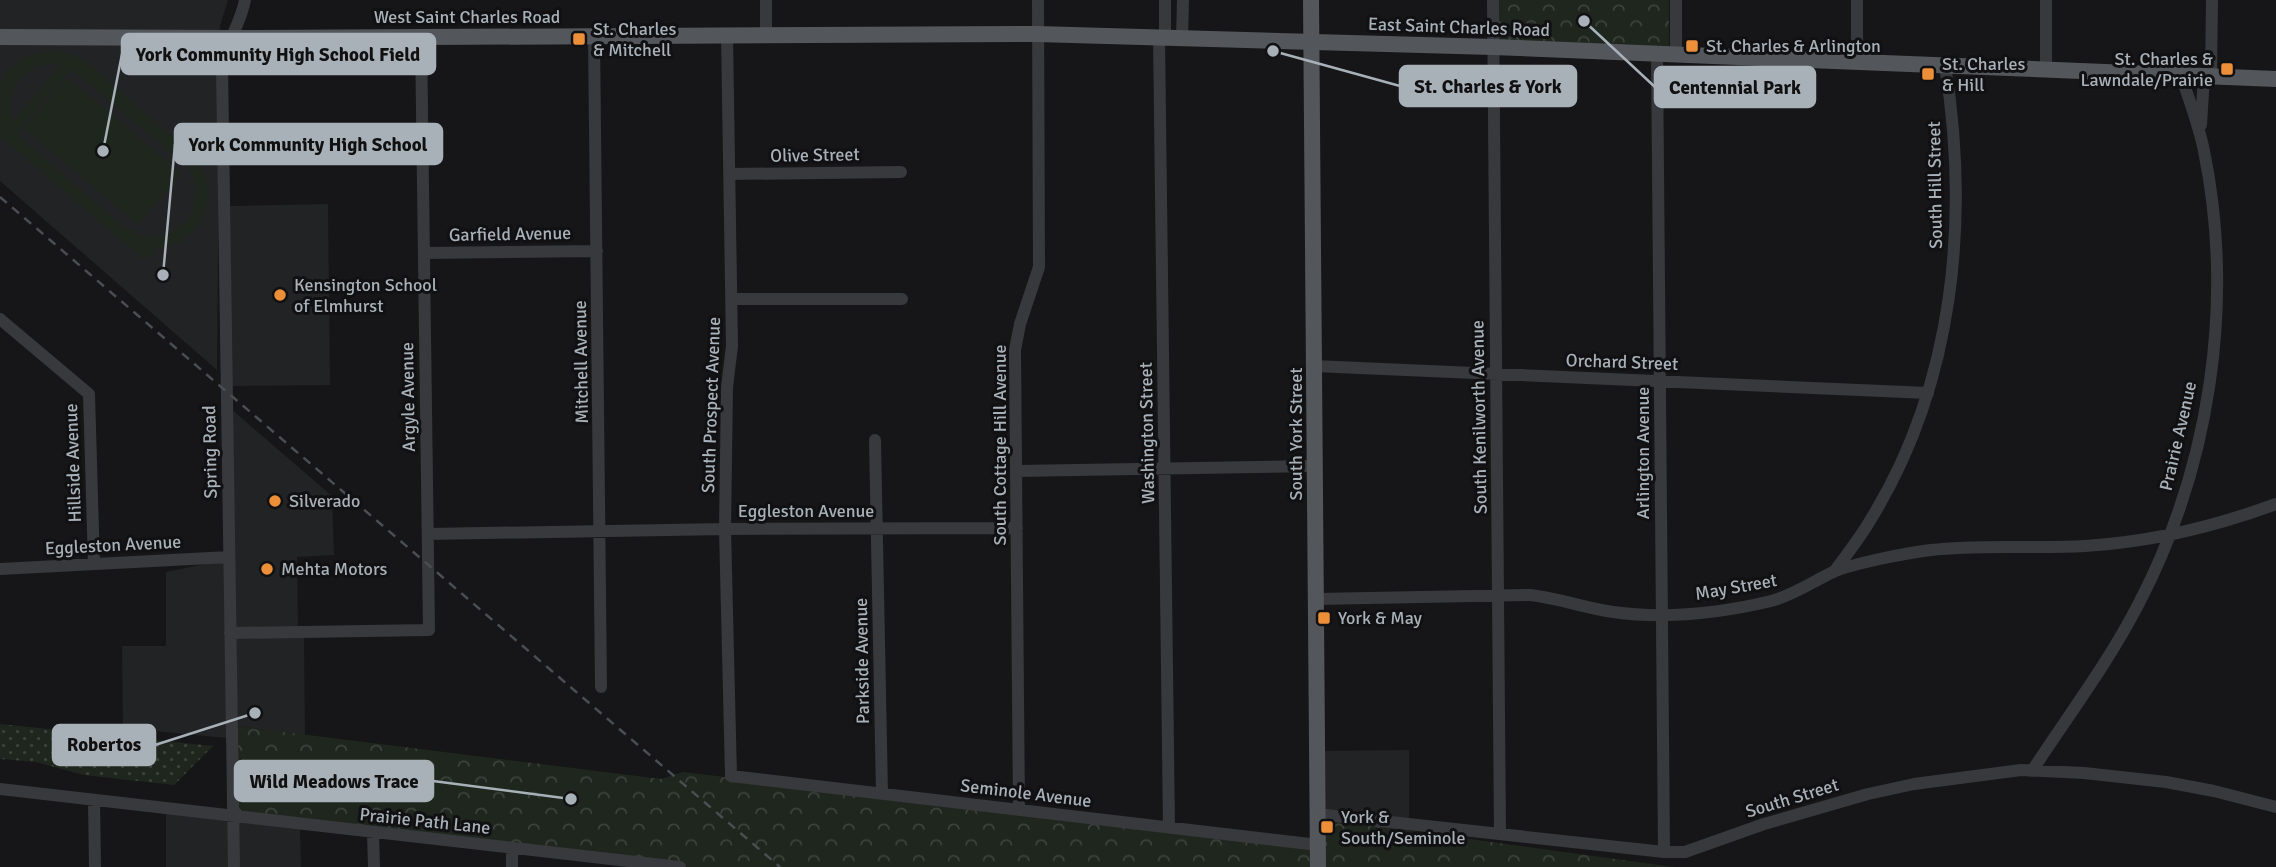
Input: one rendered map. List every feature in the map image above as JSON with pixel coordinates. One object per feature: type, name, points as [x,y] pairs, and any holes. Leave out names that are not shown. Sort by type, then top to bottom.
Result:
[{"type":"main road","name":"South York Street","points":[[1311,0],[1318,867]]},
{"type":"main road","name":"West Saint Charles Road","points":[[0,37],[1037,34],[1312,42]]},
{"type":"main road","name":"East Saint Charles Road","points":[[1312,42],[2276,79]]},
{"type":"street","name":"Spring Road","points":[[234,867],[222,66],[226,46],[245,0]]},
{"type":"street","points":[[766,0],[766,35]]},
{"type":"street","name":"South Cottage Hill Avenue","points":[[1019,810],[1015,350],[1020,324],[1037,276],[1040,251],[1038,0]]},
{"type":"street","name":"Washington Street","points":[[1165,0],[1162,37],[1169,827]]},
{"type":"street","points":[[1182,38],[1183,0]]},
{"type":"street","name":"South Kenilworth Avenue","points":[[1493,0],[1500,834]]},
{"type":"street","points":[[1676,0],[1676,55]]},
{"type":"street","points":[[1857,0],[1857,62]]},
{"type":"street","points":[[2046,0],[2046,69]]},
{"type":"street","points":[[2200,133],[2208,76],[2212,0]]},
{"type":"street","name":"South Prospect Avenue","points":[[727,35],[733,346],[727,387],[725,529],[731,776]]},
{"type":"street","name":"Mitchell Avenue","points":[[594,36],[601,687]]},
{"type":"street","name":"Argyle Avenue","points":[[230,634],[429,630],[421,37]]},
{"type":"street","name":"Arlington Avenue","points":[[1657,54],[1664,852]]},
{"type":"street","name":"South Hill Street","points":[[1834,572],[1885,495],[1913,435],[1928,393],[1947,314],[1956,236],[1956,172],[1945,65]]},
{"type":"street","name":"Prairie Avenue","points":[[2032,771],[2121,636],[2145,592],[2171,533],[2199,441],[2215,337],[2216,244],[2200,133],[2181,75]]},
{"type":"street","name":"Olive Street","points":[[730,174],[901,172]]},
{"type":"street","name":"Garfield Avenue","points":[[424,253],[597,251]]},
{"type":"street","points":[[732,299],[902,299]]},
{"type":"street","name":"Hillside Avenue","points":[[0,319],[89,394],[94,564]]},
{"type":"street","name":"Orchard Street","points":[[1314,366],[1928,393]]},
{"type":"street","name":"Parkside Avenue","points":[[875,440],[883,794]]},
{"type":"street","points":[[1016,471],[1315,466]]},
{"type":"street","name":"May Street","points":[[1316,599],[1498,595],[1547,597],[1613,612],[1662,614],[1722,610],[1772,601],[1806,588],[1834,572],[1928,551],[1983,547],[2088,546],[2208,526],[2276,503]]},
{"type":"street","name":"Eggleston Avenue","points":[[428,534],[600,530],[1017,528]]},
{"type":"street","name":"Eggleston Avenue","points":[[0,569],[229,557]]},
{"type":"street","name":"South Street","points":[[1317,814],[1664,852],[1685,852],[1765,824],[1868,794],[1958,778],[2032,771],[2084,773],[2166,782],[2276,807]]},
{"type":"street","name":"Seminole Avenue","points":[[731,776],[1318,845]]},
{"type":"street","name":"Prairie Path Lane","points":[[0,789],[680,867]]},
{"type":"street","points":[[94,800],[95,867]]},
{"type":"street","points":[[373,833],[373,867]]},
{"type":"street","points":[[512,848],[512,867]]},
{"type":"shaded area","points":[[0,0],[228,0],[220,26],[217,370],[0,181]]},
{"type":"shaded area","name":"Kensington School of Elmhurst","points":[[328,204],[330,385],[231,386],[230,206]]},
{"type":"shaded area","points":[[230,408],[332,496],[334,555],[297,557],[298,629],[235,630]]},
{"type":"shaded area","points":[[224,560],[227,738],[123,728],[122,646],[166,646],[166,572]]},
{"type":"shaded area","points":[[304,635],[305,735],[236,726],[235,636]]},
{"type":"shaded area","points":[[1409,750],[1409,831],[1324,819],[1321,751]]},
{"type":"shaded area","points":[[166,811],[300,829],[301,867],[166,867]]},
{"type":"green space","points":[[1499,0],[1669,0],[1669,48],[1498,42]]},
{"type":"green space","points":[[39,52],[72,54],[89,63],[198,160],[208,190],[202,219],[194,231],[168,246],[152,249],[155,254],[143,259],[0,136],[0,84],[14,66]],"holes":[[[51,64],[61,65],[12,122],[10,101],[17,84],[31,71]],[[71,69],[188,167],[195,181],[193,209],[187,221],[169,234],[144,236],[124,227],[19,136],[17,132]]]},
{"type":"green space","points":[[68,77],[182,174],[138,225],[24,128]]},
{"type":"green space","points":[[0,724],[213,746],[174,785],[84,775],[36,762],[0,759]]},
{"type":"green space","points":[[236,726],[661,779],[683,772],[1323,850],[1324,819],[1674,867],[655,867],[236,822]]},
{"type":"railway","points":[[0,197],[780,867]]},
{"type":"place","name":"Centennial Park","points":[[1584,21]]},
{"type":"place","name":"St. Charles & Mitchell","points":[[579,39]]},
{"type":"place","name":"St. Charles & Arlington","points":[[1692,46]]},
{"type":"place","name":"St. Charles & York","points":[[1273,51]]},
{"type":"place","name":"St. Charles & Lawndale/Prairie","points":[[2227,69]]},
{"type":"place","name":"St. Charles & Hill","points":[[1928,74]]},
{"type":"place","name":"York Community High School Field","points":[[103,151]]},
{"type":"place","name":"York Community High School","points":[[163,275]]},
{"type":"place","name":"Kensington School of Elmhurst","points":[[280,295]]},
{"type":"place","name":"Silverado","points":[[275,501]]},
{"type":"place","name":"Mehta Motors","points":[[267,569]]},
{"type":"place","name":"York & May","points":[[1324,618]]},
{"type":"place","name":"Robertos","points":[[255,713]]},
{"type":"place","name":"Wild Meadows Trace","points":[[571,799]]},
{"type":"place","name":"York & South/Seminole","points":[[1327,827]]}]
